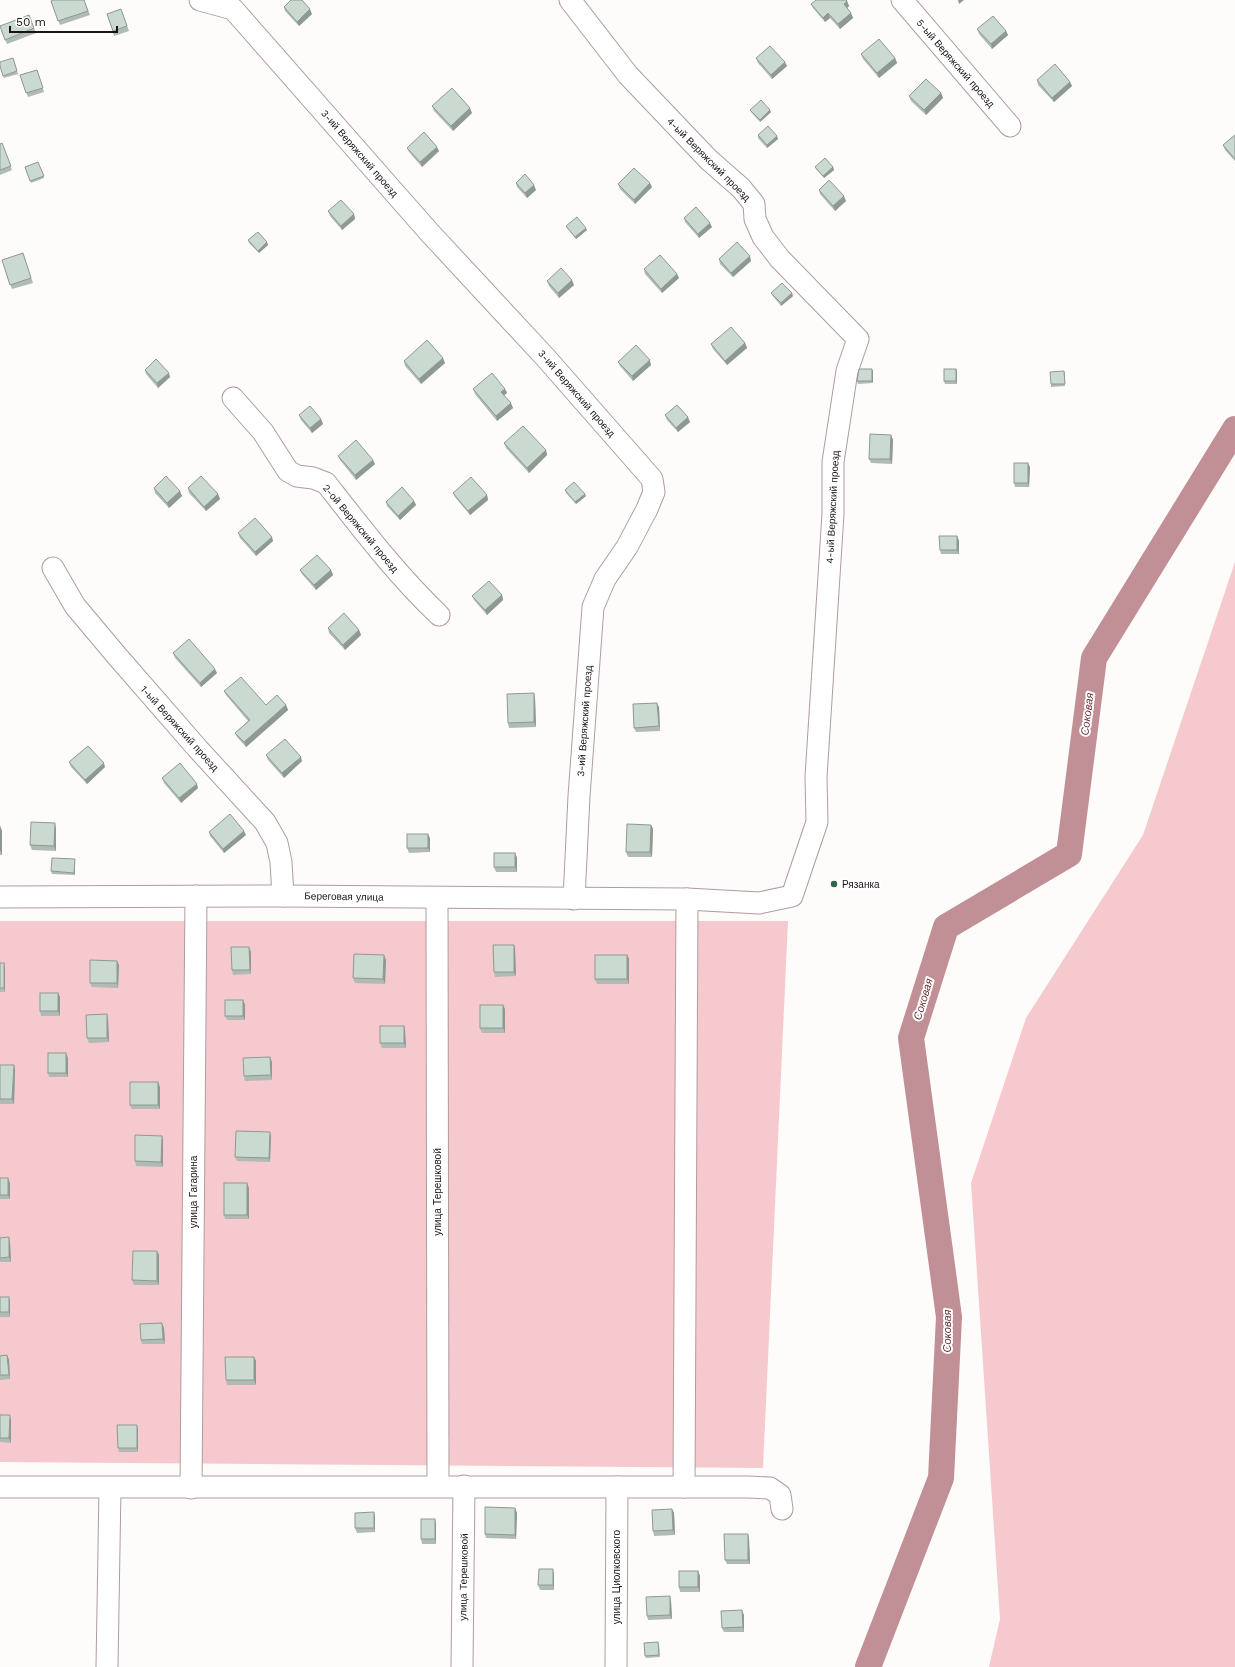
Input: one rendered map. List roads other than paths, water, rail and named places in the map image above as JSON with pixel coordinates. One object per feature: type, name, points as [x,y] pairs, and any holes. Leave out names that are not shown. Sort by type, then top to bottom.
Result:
[{"type":"street","name":"3-ий Веряжский проезд","points":[[200,0],[233,9],[429,232],[546,358],[652,479],[654,492],[647,509],[627,547],[605,579],[593,608],[579,796],[574,899]]},
{"type":"street","name":"4-ый Веряжский проезд","points":[[570,0],[628,75],[709,160],[741,188],[754,204],[755,219],[763,237],[776,253],[858,339],[847,371],[833,462],[833,514],[816,777],[817,822],[792,896],[759,903],[687,899]]},
{"type":"street","name":"5-ый Веряжский проезд","points":[[902,0],[1010,126]]},
{"type":"street","name":"2-ой Веряжский проезд","points":[[233,398],[263,432],[288,471],[297,476],[313,478],[326,483],[381,554],[439,615]]},
{"type":"street","name":"1-ый Веряжский проезд","points":[[53,568],[75,606],[112,651],[198,749],[265,822],[277,843],[281,862],[283,896]]},
{"type":"street","name":"улица Гагарина","points":[[191,1488],[196,896]]},
{"type":"street","name":"Береговая улица","points":[[0,897],[283,896],[687,899]]},
{"type":"street","name":"улица Терешковой","points":[[437,898],[438,1486]]},
{"type":"street","points":[[684,1487],[687,899]]},
{"type":"street","points":[[0,1487],[191,1488],[464,1486],[770,1488],[780,1495],[782,1509]]},
{"type":"street","name":"улица Терешковой","points":[[462,1667],[464,1486]]},
{"type":"street","name":"улица Циолковского","points":[[616,1667],[617,1487]]},
{"type":"street","points":[[107,1667],[110,1488]]},
{"type":"waterway","name":"Соковая","points":[[868,1667],[941,1478],[949,1317],[911,1038],[946,927],[1069,854],[1094,658],[1235,429]]},
{"type":"place","name":"Рязанка","points":[[834,884]]}]
